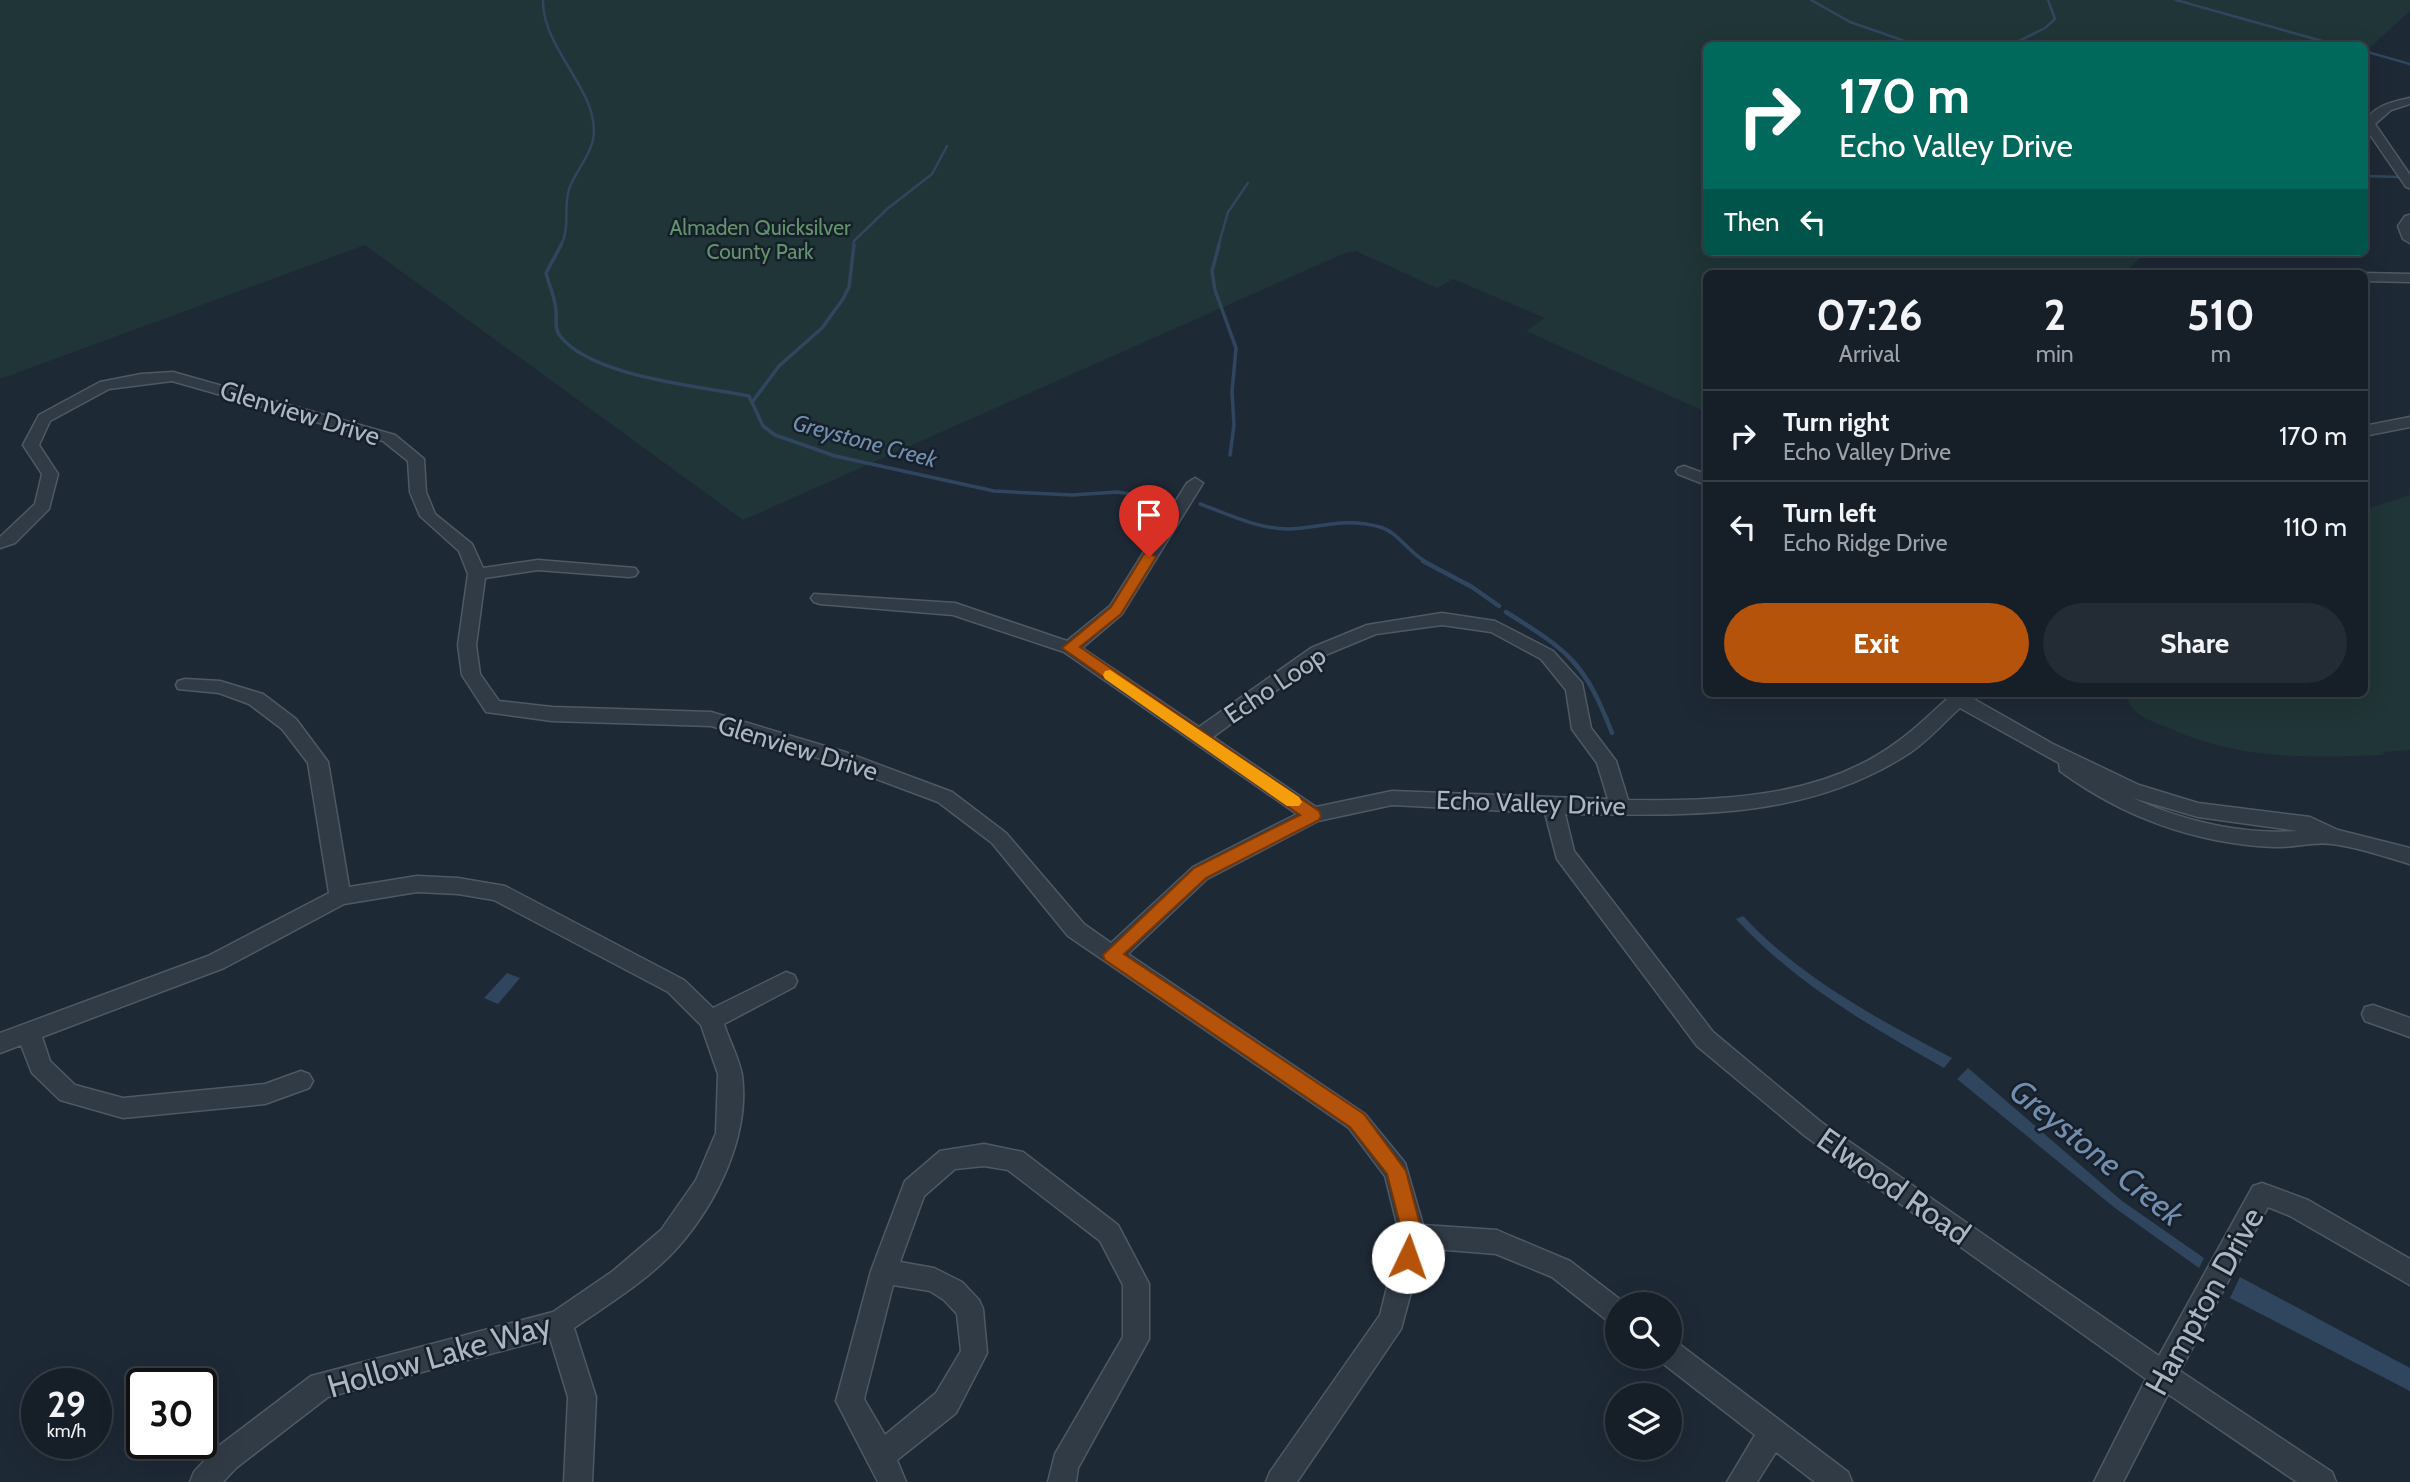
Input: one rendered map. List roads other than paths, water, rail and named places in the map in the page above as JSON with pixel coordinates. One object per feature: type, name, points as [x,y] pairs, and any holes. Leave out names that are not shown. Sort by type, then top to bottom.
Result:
[{"type":"street","points":[[2410,101],[2388,106],[2375,114],[2370,124],[2410,184]]},
{"type":"street","points":[[2410,219],[2405,226],[2410,239]]},
{"type":"street","points":[[2368,277],[2410,278]]},
{"type":"street","name":"Glenview Drive","points":[[0,543],[9,539],[43,505],[50,474],[31,445],[44,418],[105,385],[141,378],[173,376],[389,438],[416,459],[418,492],[428,516],[466,548],[477,574],[467,645],[471,676],[494,707],[552,714],[710,719],[838,757],[945,797],[999,838],[1076,930],[1357,1121],[1396,1171],[1413,1236],[1392,1320],[1280,1482]]},
{"type":"street","points":[[2368,430],[2410,422]]},
{"type":"street","points":[[1684,471],[1703,479]]},
{"type":"street","points":[[1070,648],[1116,610],[1195,483]]},
{"type":"street","points":[[477,574],[538,565],[629,572]]},
{"type":"street","points":[[820,598],[955,610],[1070,648],[1201,736],[1313,816]]},
{"type":"street","name":"Echo Loop","points":[[1201,736],[1317,652],[1373,629],[1442,620],[1495,627],[1547,655],[1575,688],[1582,729],[1606,761],[1620,806]]},
{"type":"street","points":[[185,685],[220,687],[256,699],[289,724],[318,762],[340,897]]},
{"type":"street","name":"Echo Valley Drive","points":[[1112,955],[1200,873],[1313,816],[1392,798],[1553,806],[1693,808],[1780,799],[1859,774],[1903,748],[1961,697]]},
{"type":"street","points":[[1964,697],[2046,748],[2092,786],[2149,815],[2200,828],[2269,839],[2332,835],[2410,856]]},
{"type":"street","name":"Elwood Road","points":[[1553,806],[1564,853],[1704,1039],[1813,1129],[2163,1375],[2322,1482]]},
{"type":"street","name":"Hollow Lake Way","points":[[0,1044],[216,962],[340,897],[417,884],[498,892],[676,986],[711,1020],[730,1074],[728,1133],[706,1187],[670,1238],[622,1280],[559,1323],[321,1385],[226,1458],[204,1482]]},
{"type":"street","points":[[711,1020],[786,981]]},
{"type":"street","points":[[2373,1014],[2410,1028]]},
{"type":"street","points":[[29,1033],[40,1066],[68,1093],[123,1108],[265,1094],[301,1081]]},
{"type":"street","points":[[892,1482],[881,1455],[850,1401],[884,1271],[914,1189],[949,1159],[984,1155],[1014,1160],[1109,1233],[1136,1284],[1136,1339],[1065,1464],[1062,1482]]},
{"type":"street","name":"Hampton Drive","points":[[2108,1482],[2262,1194],[2299,1208],[2410,1273]]},
{"type":"street","points":[[1413,1236],[1497,1242],[1561,1269],[1605,1303]]},
{"type":"street","points":[[881,1455],[946,1403],[974,1353],[970,1309],[953,1291],[934,1280],[884,1271]]},
{"type":"street","points":[[559,1323],[582,1397],[578,1482]]},
{"type":"street","points":[[1682,1362],[1838,1482]]},
{"type":"street","points":[[1741,1482],[1773,1432]]},
{"type":"water","points":[[1743,916],[1790,959],[1841,996],[1952,1058],[1944,1068],[1834,1002],[1759,943],[1736,919]]},
{"type":"water","points":[[507,973],[520,978],[498,1004],[484,998]]},
{"type":"water","points":[[1968,1068],[2122,1201],[2204,1258],[2199,1268],[2115,1208],[1957,1079]]},
{"type":"water","points":[[2240,1277],[2410,1368],[2410,1391],[2230,1298]]},
{"type":"waterway","name":"Greystone Creek","points":[[543,0],[545,18],[552,36],[581,88],[593,123],[591,147],[569,189],[565,233],[560,246]]},
{"type":"waterway","points":[[1811,0],[1850,22],[1908,42]]},
{"type":"waterway","points":[[2017,42],[2045,28],[2055,19],[2048,0]]},
{"type":"waterway","points":[[2176,0],[2326,42]]},
{"type":"waterway","points":[[2368,52],[2410,64]]},
{"type":"waterway","points":[[853,247],[854,241],[887,209],[932,174],[947,146]]},
{"type":"waterway","points":[[2368,176],[2400,177]]},
{"type":"waterway","points":[[1218,247],[1228,212],[1248,183]]},
{"type":"waterway","points":[[753,401],[779,366],[822,328],[843,299],[849,287],[854,245]]},
{"type":"waterway","points":[[1219,245],[1212,271],[1215,290],[1236,348],[1232,392],[1234,425],[1230,455]]},
{"type":"waterway","name":"Greystone Creek","points":[[560,246],[546,273],[555,305],[557,330],[575,350],[596,361],[648,378],[749,396],[763,426],[775,435],[835,456],[994,491],[1072,495],[1117,492],[1178,501]]},
{"type":"waterway","name":"Greystone Creek","points":[[1200,504],[1243,520],[1277,528],[1344,523],[1380,527],[1392,533],[1426,562]]},
{"type":"waterway","name":"Greystone Creek","points":[[1423,561],[1472,587],[1499,606]]},
{"type":"waterway","name":"Greystone Creek","points":[[1506,612],[1560,649],[1572,661],[1593,690],[1612,733]]},
{"type":"park label","name":"Almaden Quicksilver County Park","points":[[760,239]]}]
